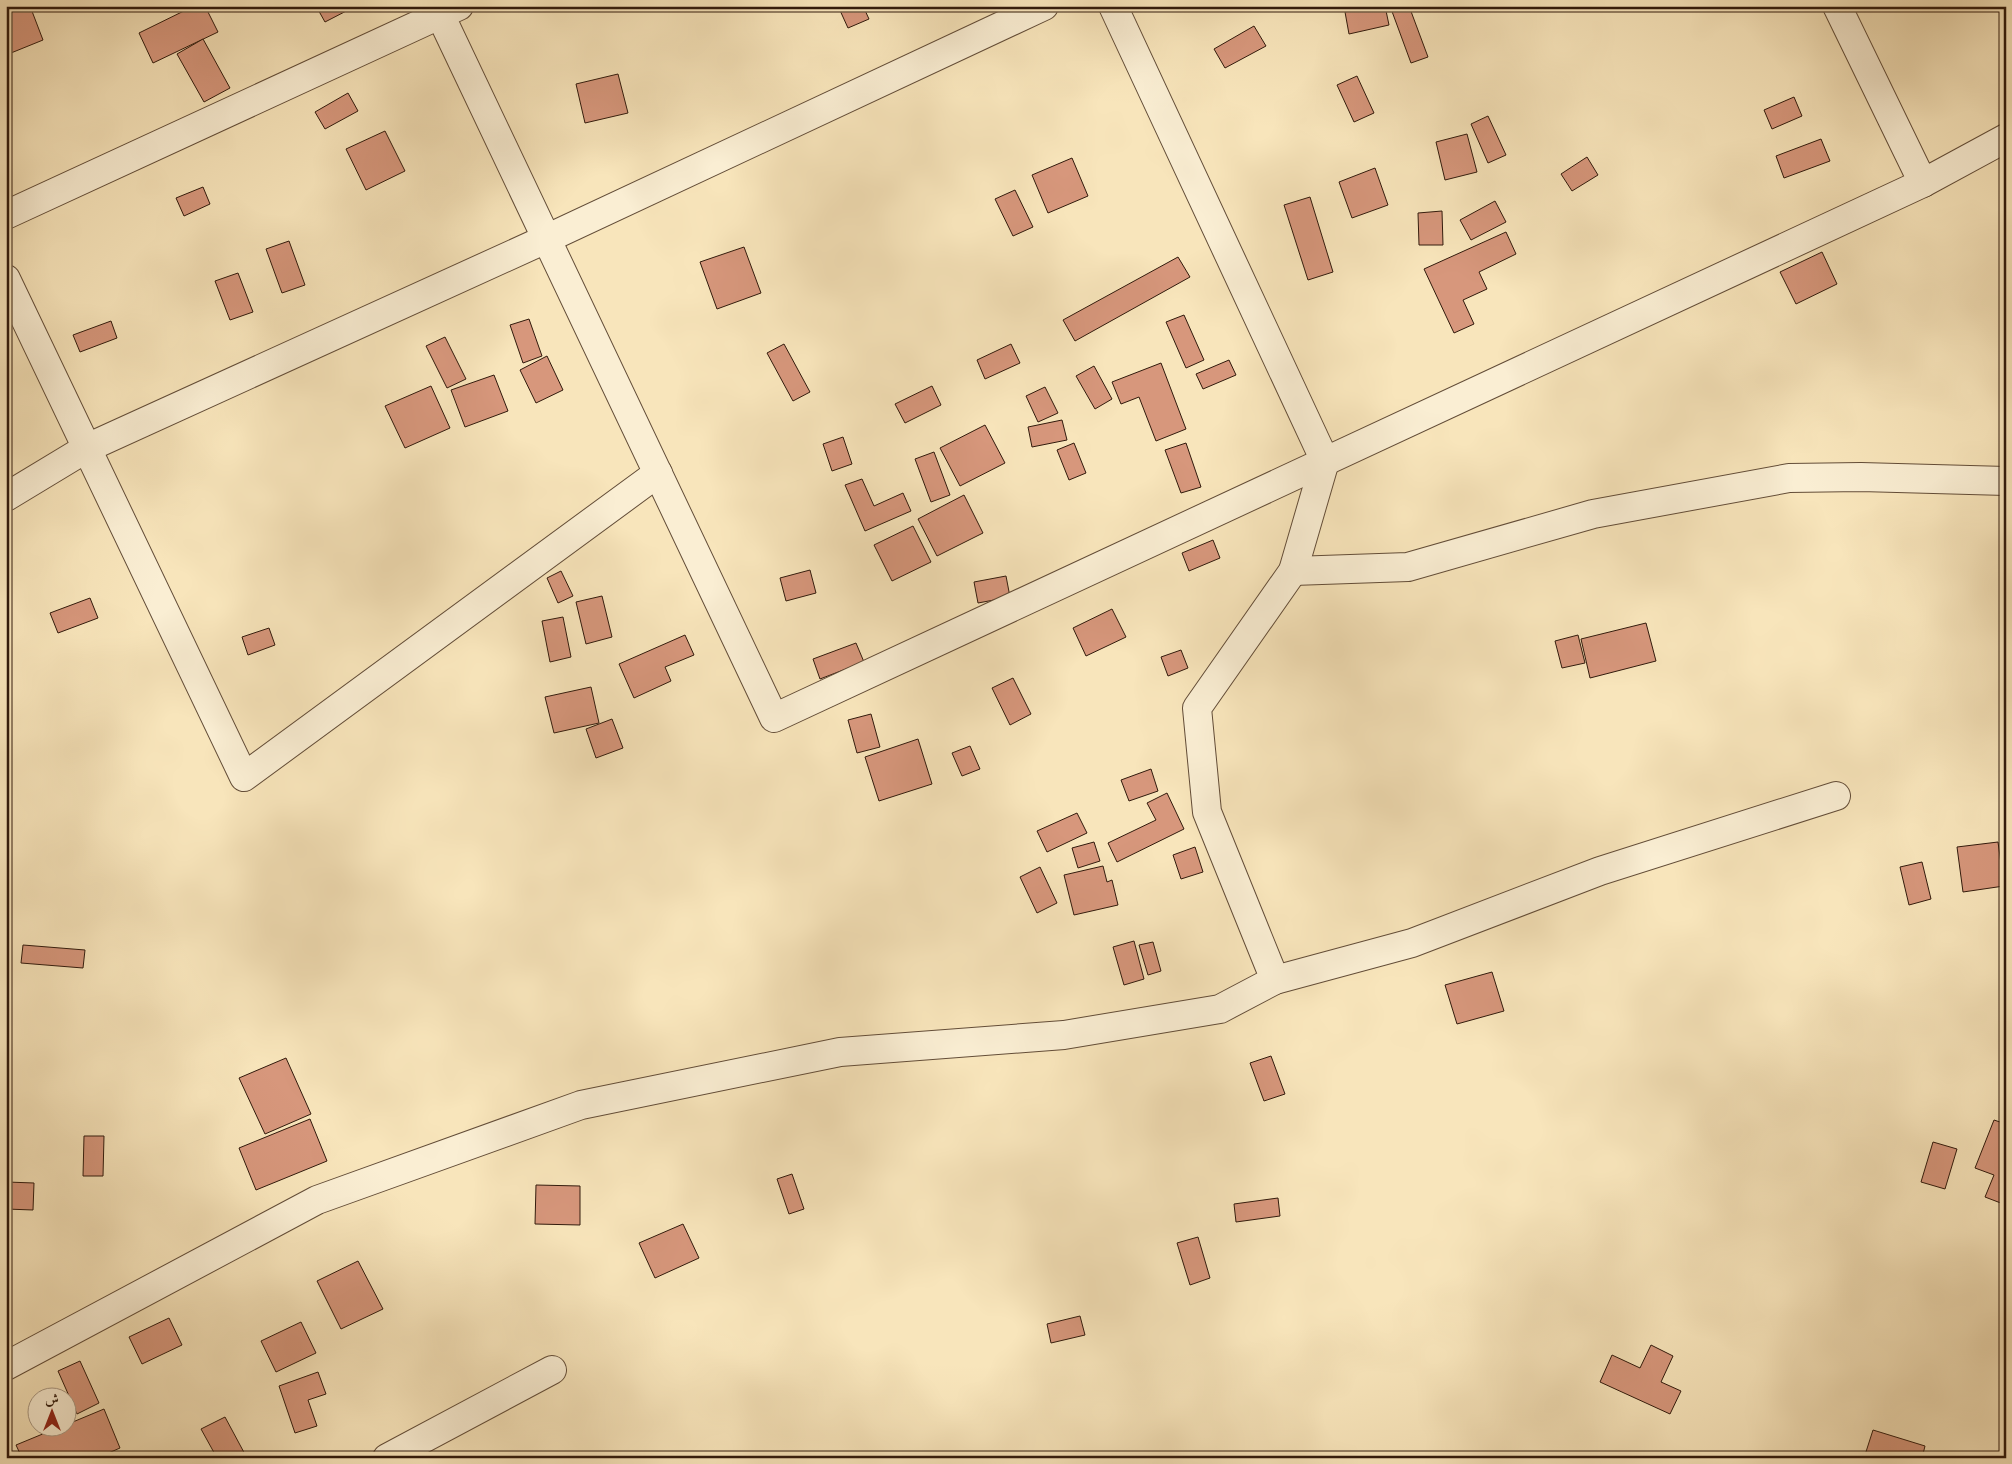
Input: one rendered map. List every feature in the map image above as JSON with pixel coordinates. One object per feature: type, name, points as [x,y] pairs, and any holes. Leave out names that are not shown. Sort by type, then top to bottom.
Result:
[{"type":"street","points":[[6,497],[87,448],[546,239],[1044,6]]},
{"type":"street","points":[[1113,6],[1325,461],[1293,572],[1198,708],[1206,812],[1275,980]]},
{"type":"street","points":[[1837,6],[1923,183]]},
{"type":"street","points":[[6,215],[445,9],[546,239],[774,718],[1923,183],[2006,138]]},
{"type":"street","points":[[6,279],[244,777],[658,473]]},
{"type":"street","points":[[1293,572],[1408,567],[1592,514],[1790,478],[1861,477],[2006,481]]},
{"type":"street","points":[[6,1366],[316,1200],[581,1105],[840,1052],[1064,1035],[1220,1009],[1275,980],[1412,943],[1600,871],[1836,796]]},
{"type":"street","points":[[387,1458],[552,1370]]},
{"type":"building","points":[[6,6],[30,6],[43,40],[6,55]]},
{"type":"building","points":[[194,6],[205,6],[218,32],[153,63],[139,33]]},
{"type":"building","points":[[316,6],[354,6],[354,7],[325,22]]},
{"type":"building","points":[[838,6],[863,6],[869,19],[848,28]]},
{"type":"building","points":[[1373,6],[1385,6],[1389,25],[1349,34],[1345,12]]},
{"type":"building","points":[[1390,6],[1409,6],[1428,57],[1411,63]]},
{"type":"building","points":[[1254,26],[1266,46],[1225,68],[1214,49]]},
{"type":"building","points":[[203,39],[230,88],[204,102],[177,54]]},
{"type":"building","points":[[618,74],[628,113],[585,123],[576,84]]},
{"type":"building","points":[[1357,76],[1374,113],[1354,122],[1337,85]]},
{"type":"building","points":[[348,93],[358,111],[325,129],[315,112]]},
{"type":"building","points":[[1794,97],[1802,116],[1772,129],[1764,110]]},
{"type":"building","points":[[1488,116],[1506,155],[1488,163],[1471,124]]},
{"type":"building","points":[[385,131],[405,171],[366,190],[346,149]]},
{"type":"building","points":[[1467,134],[1477,172],[1445,180],[1436,142]]},
{"type":"building","points":[[1821,139],[1830,161],[1784,178],[1776,156]]},
{"type":"building","points":[[1587,157],[1598,175],[1572,191],[1561,174]]},
{"type":"building","points":[[1072,158],[1088,196],[1048,213],[1032,175]]},
{"type":"building","points":[[1375,168],[1388,205],[1352,218],[1339,182]]},
{"type":"building","points":[[203,187],[210,204],[184,216],[176,198]]},
{"type":"building","points":[[1015,190],[1033,227],[1013,236],[995,199]]},
{"type":"building","points":[[1310,197],[1333,272],[1308,280],[1284,205]]},
{"type":"building","points":[[1495,201],[1506,222],[1471,240],[1460,220]]},
{"type":"building","points":[[1442,211],[1443,245],[1419,245],[1418,213]]},
{"type":"building","points":[[1506,232],[1516,254],[1479,272],[1487,289],[1463,300],[1474,324],[1454,333],[1424,269]]},
{"type":"building","points":[[289,241],[305,285],[282,293],[266,249]]},
{"type":"building","points":[[744,247],[761,293],[717,309],[700,262]]},
{"type":"building","points":[[1822,252],[1837,284],[1796,304],[1780,272]]},
{"type":"building","points":[[1178,257],[1190,277],[1075,341],[1063,320]]},
{"type":"building","points":[[238,273],[253,312],[230,320],[215,281]]},
{"type":"building","points":[[1184,315],[1204,360],[1186,368],[1166,322]]},
{"type":"building","points":[[529,319],[542,356],[523,363],[510,325]]},
{"type":"building","points":[[111,321],[117,338],[80,352],[73,335]]},
{"type":"building","points":[[445,337],[466,379],[447,388],[426,346]]},
{"type":"building","points":[[784,344],[810,392],[793,401],[767,353]]},
{"type":"building","points":[[1011,344],[1020,363],[985,379],[977,360]]},
{"type":"building","points":[[547,356],[563,390],[536,403],[520,370]]},
{"type":"building","points":[[1229,360],[1236,375],[1203,389],[1196,374]]},
{"type":"building","points":[[1161,363],[1186,429],[1156,441],[1139,397],[1121,404],[1112,382]]},
{"type":"building","points":[[1094,366],[1112,399],[1095,409],[1076,376]]},
{"type":"building","points":[[494,375],[508,411],[465,427],[451,390]]},
{"type":"building","points":[[431,386],[450,428],[405,448],[385,406]]},
{"type":"building","points":[[932,386],[941,405],[905,423],[895,404]]},
{"type":"building","points":[[1045,387],[1058,413],[1038,422],[1026,396]]},
{"type":"building","points":[[1062,420],[1067,440],[1032,447],[1028,427]]},
{"type":"building","points":[[985,425],[1005,463],[960,486],[940,448]]},
{"type":"building","points":[[843,437],[852,464],[832,471],[823,444]]},
{"type":"building","points":[[1074,443],[1086,473],[1069,480],[1057,450]]},
{"type":"building","points":[[1186,443],[1201,487],[1181,493],[1165,450]]},
{"type":"building","points":[[934,452],[950,495],[931,502],[915,459]]},
{"type":"building","points":[[862,479],[874,506],[903,493],[911,511],[865,531],[845,485]]},
{"type":"building","points":[[964,495],[983,533],[937,556],[918,519]]},
{"type":"building","points":[[913,526],[931,562],[892,581],[874,545]]},
{"type":"building","points":[[1213,540],[1220,558],[1189,571],[1182,553]]},
{"type":"building","points":[[810,570],[816,593],[786,601],[780,578]]},
{"type":"building","points":[[561,571],[573,596],[558,603],[547,578]]},
{"type":"building","points":[[1006,576],[1010,597],[978,603],[974,582]]},
{"type":"building","points":[[602,596],[612,637],[586,644],[576,602]]},
{"type":"building","points":[[90,598],[98,618],[58,633],[50,613]]},
{"type":"building","points":[[1112,609],[1126,637],[1086,656],[1073,628]]},
{"type":"building","points":[[563,617],[571,657],[550,662],[542,621]]},
{"type":"building","points":[[1646,623],[1656,661],[1590,678],[1581,639]]},
{"type":"building","points":[[269,628],[275,645],[248,655],[242,637]]},
{"type":"building","points":[[685,635],[694,655],[665,667],[671,681],[634,698],[619,664]]},
{"type":"building","points":[[1578,635],[1585,663],[1562,668],[1555,641]]},
{"type":"building","points":[[856,643],[864,662],[820,679],[813,659]]},
{"type":"building","points":[[1181,650],[1188,668],[1168,676],[1161,657]]},
{"type":"building","points":[[1013,678],[1031,714],[1010,725],[992,688]]},
{"type":"building","points":[[591,687],[599,723],[554,733],[545,697]]},
{"type":"building","points":[[871,714],[880,747],[857,753],[848,720]]},
{"type":"building","points":[[612,719],[623,748],[596,758],[586,729]]},
{"type":"building","points":[[918,739],[932,784],[879,801],[865,757]]},
{"type":"building","points":[[970,746],[980,769],[962,776],[952,753]]},
{"type":"building","points":[[1151,769],[1158,791],[1129,801],[1121,780]]},
{"type":"building","points":[[1167,793],[1184,829],[1117,862],[1108,843],[1156,820],[1147,803]]},
{"type":"building","points":[[1077,813],[1087,833],[1047,852],[1037,831]]},
{"type":"building","points":[[1094,842],[1100,861],[1078,868],[1072,848]]},
{"type":"building","points":[[1998,842],[2004,886],[1963,892],[1957,847]]},
{"type":"building","points":[[1195,847],[1203,872],[1181,879],[1173,855]]},
{"type":"building","points":[[1922,862],[1931,899],[1909,905],[1900,867]]},
{"type":"building","points":[[1103,866],[1107,882],[1112,880],[1118,905],[1074,915],[1064,875]]},
{"type":"building","points":[[1040,867],[1057,903],[1037,913],[1020,877]]},
{"type":"building","points":[[1134,941],[1144,979],[1124,985],[1113,947]]},
{"type":"building","points":[[1153,942],[1161,971],[1148,975],[1139,945]]},
{"type":"building","points":[[23,945],[85,950],[83,968],[21,963]]},
{"type":"building","points":[[1492,972],[1504,1011],[1457,1024],[1445,985]]},
{"type":"building","points":[[1271,1056],[1285,1094],[1264,1101],[1250,1063]]},
{"type":"building","points":[[286,1058],[311,1114],[265,1134],[239,1078]]},
{"type":"building","points":[[310,1119],[327,1161],[256,1190],[239,1148]]},
{"type":"building","points":[[1994,1120],[2006,1124],[2006,1205],[1985,1197],[1994,1175],[1975,1168]]},
{"type":"building","points":[[84,1136],[104,1136],[103,1176],[83,1176]]},
{"type":"building","points":[[1933,1142],[1957,1149],[1945,1189],[1921,1182]]},
{"type":"building","points":[[6,1144],[8,1144],[7,1182],[34,1183],[33,1210],[6,1209]]},
{"type":"building","points":[[792,1174],[804,1209],[789,1214],[777,1179]]},
{"type":"building","points":[[536,1185],[580,1186],[580,1225],[535,1224]]},
{"type":"building","points":[[1278,1198],[1280,1216],[1236,1222],[1234,1204]]},
{"type":"building","points":[[683,1224],[699,1258],[655,1278],[639,1243]]},
{"type":"building","points":[[1198,1237],[1210,1278],[1190,1285],[1177,1243]]},
{"type":"building","points":[[358,1261],[383,1309],[341,1329],[317,1281]]},
{"type":"building","points":[[1080,1316],[1085,1335],[1051,1343],[1047,1324]]},
{"type":"building","points":[[169,1318],[182,1345],[142,1364],[129,1337]]},
{"type":"building","points":[[301,1322],[316,1353],[276,1372],[261,1341]]},
{"type":"building","points":[[1651,1345],[1673,1356],[1661,1382],[1681,1391],[1670,1414],[1600,1382],[1612,1355],[1640,1368]]},
{"type":"building","points":[[80,1361],[99,1403],[78,1414],[78,1386],[65,1386],[58,1371]]},
{"type":"building","points":[[318,1372],[326,1394],[308,1400],[317,1426],[295,1433],[279,1386]]},
{"type":"building","points":[[104,1409],[120,1448],[97,1458],[22,1458],[16,1445],[38,1436],[78,1436],[78,1420]]},
{"type":"building","points":[[225,1417],[247,1458],[217,1458],[201,1429]]},
{"type":"building","points":[[1873,1430],[1925,1446],[1922,1458],[1864,1458]]}]
